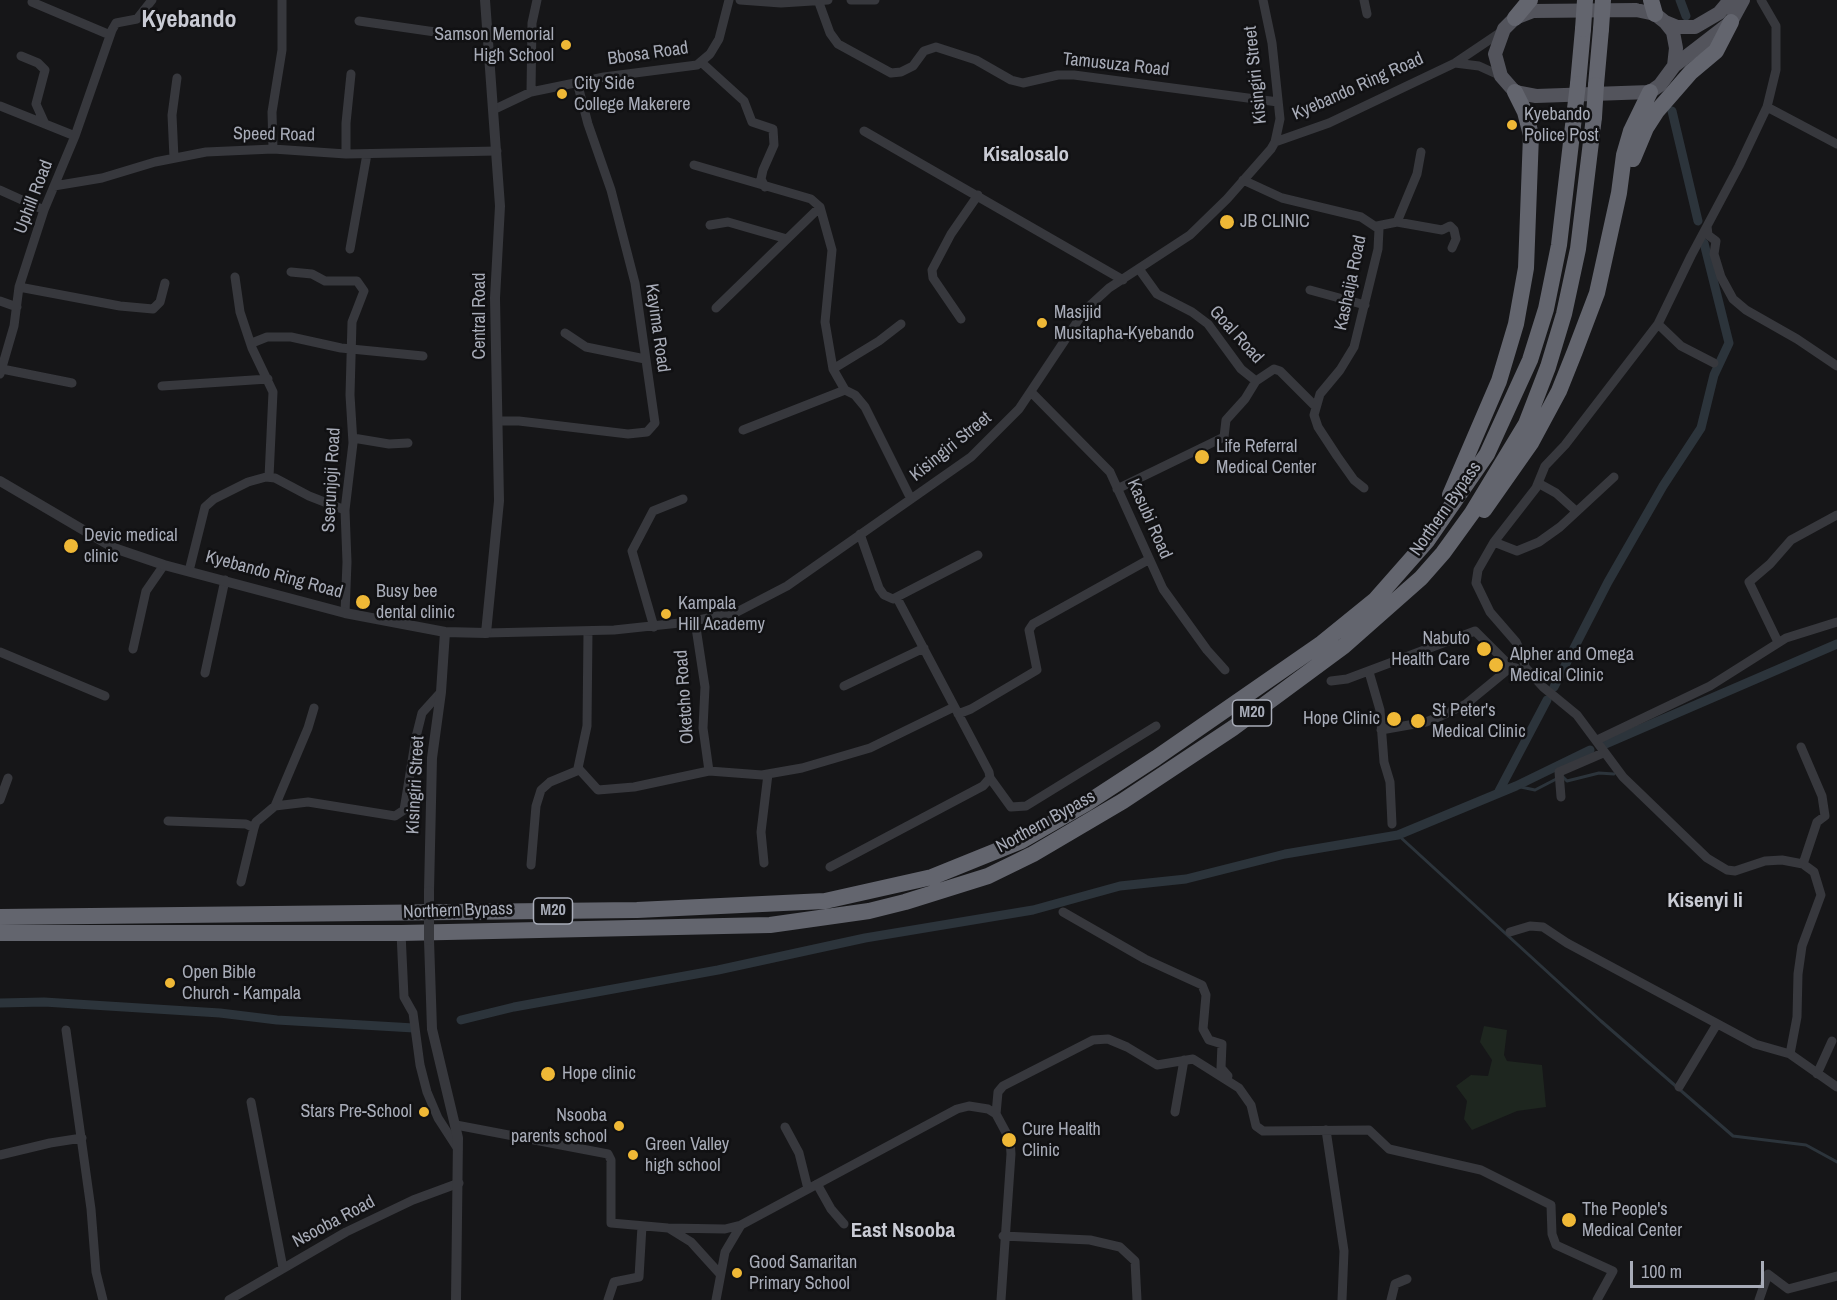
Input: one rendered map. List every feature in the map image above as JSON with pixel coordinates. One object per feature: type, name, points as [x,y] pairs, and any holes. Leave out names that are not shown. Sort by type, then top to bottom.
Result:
[{"type":"highway","points":[[1509,24],[1530,0]]},
{"type":"highway","name":"Northern Bypass","points":[[0,917],[719,908],[825,901],[902,885],[979,860],[1021,841],[1126,778],[1322,643],[1375,600],[1427,541],[1487,454],[1530,360],[1546,309],[1559,245],[1578,84],[1585,0]]},
{"type":"highway","name":"Northern Bypass","points":[[0,933],[401,933],[770,925],[869,911],[988,876],[1077,830],[1233,728],[1344,646],[1421,578],[1443,553],[1472,513],[1526,424],[1548,367],[1564,314],[1578,249],[1594,117],[1603,0]]},
{"type":"highway","points":[[1619,194],[1646,128],[1671,93],[1716,51],[1731,22]]},
{"type":"highway","points":[[1427,541],[1469,454],[1499,381],[1516,324],[1526,268],[1532,178],[1531,135],[1525,112],[1515,92]]},
{"type":"highway","points":[[1443,553],[1463,538],[1505,483],[1559,391],[1597,293],[1619,194],[1624,155],[1631,131],[1650,92]]},
{"type":"main road","points":[[1730,0],[1719,13],[1695,27],[1677,27],[1657,12],[1636,10],[1533,11],[1509,24],[1496,54],[1501,76],[1515,92],[1536,96],[1650,92],[1660,84],[1674,66],[1731,22],[1743,0]]},
{"type":"main road","points":[[1657,12],[1672,32],[1676,48],[1674,66]]},
{"type":"street","points":[[32,2],[110,35],[116,23],[137,19],[152,0]]},
{"type":"street","points":[[273,149],[272,112],[281,57],[282,0]]},
{"type":"street","name":"Central Road","points":[[485,0],[500,206],[495,316],[498,421],[497,538],[486,633]]},
{"type":"street","points":[[531,92],[532,23],[537,0]]},
{"type":"street","name":"Bbosa Road","points":[[493,110],[531,92],[577,82],[615,75],[689,68],[701,62],[719,39],[729,0]]},
{"type":"street","points":[[740,0],[828,0]]},
{"type":"street","name":"Tamusuza Road","points":[[818,0],[834,40],[886,72],[896,73],[908,70],[924,51],[932,47],[976,60],[1011,80],[1023,83],[1058,75],[1074,75],[1278,102]]},
{"type":"street","points":[[851,0],[875,0]]},
{"type":"street","name":"Kisingiri Street","points":[[486,633],[654,627],[737,612],[768,597],[981,448],[1031,393],[1079,316],[1094,300],[1202,225],[1275,142],[1280,119],[1272,43],[1263,0]]},
{"type":"street","points":[[1364,0],[1367,14]]},
{"type":"street","points":[[1761,0],[1776,26],[1776,70],[1767,107],[1739,166],[1658,324],[1494,542],[1478,570],[1476,583],[1490,612],[1516,642],[1525,667],[1543,687],[1577,715],[1623,777],[1718,867],[1735,871],[1765,861],[1782,860],[1803,864],[1814,872],[1820,884],[1821,895],[1802,946],[1797,1017],[1790,1054]]},
{"type":"street","points":[[359,21],[456,35],[489,35]]},
{"type":"street","name":"Kyebando Ring Road","points":[[1275,142],[1329,123],[1455,63],[1509,24]]},
{"type":"street","name":"Uphill Road","points":[[1,371],[17,307],[19,287],[44,210],[75,136],[110,35]]},
{"type":"street","points":[[21,56],[38,63],[45,70],[36,104],[45,124]]},
{"type":"street","points":[[701,62],[744,101],[752,122],[773,129],[774,145],[761,179],[765,187]]},
{"type":"street","points":[[1455,63],[1479,66],[1501,76]]},
{"type":"street","points":[[346,154],[346,123],[351,74]]},
{"type":"street","points":[[174,158],[172,114],[177,78]]},
{"type":"street","name":"Kayima Road","points":[[498,421],[519,421],[616,434],[647,432],[655,423],[635,283],[611,190],[585,114],[577,82]]},
{"type":"street","points":[[0,106],[75,136]]},
{"type":"street","points":[[1767,107],[1837,144]]},
{"type":"street","points":[[864,131],[1123,280]]},
{"type":"street","name":"Speed Road","points":[[54,186],[102,178],[174,158],[206,152],[273,149],[346,154],[497,151]]},
{"type":"street","points":[[1397,222],[1417,174],[1421,152]]},
{"type":"street","points":[[350,249],[367,154]]},
{"type":"street","points":[[694,165],[811,199],[820,207],[832,250],[825,322],[833,369],[845,390],[855,395],[865,407],[911,499]]},
{"type":"street","name":"Kashaija Road","points":[[1243,180],[1282,198],[1354,215],[1377,226],[1380,238],[1365,304],[1350,354],[1320,394],[1315,406]]},
{"type":"street","points":[[0,190],[44,210]]},
{"type":"street","points":[[961,319],[933,278],[932,270],[951,234],[978,195]]},
{"type":"street","points":[[716,308],[820,207]]},
{"type":"street","points":[[710,225],[729,222],[787,239]]},
{"type":"street","points":[[1377,226],[1397,222],[1433,230],[1446,230],[1450,226],[1456,239],[1452,248]]},
{"type":"street","points":[[1707,226],[1708,235],[1716,241],[1714,254],[1721,277],[1733,299],[1746,310],[1797,339],[1837,366]]},
{"type":"street","name":"Goal Road","points":[[1140,269],[1157,294],[1192,312],[1208,324],[1241,369],[1256,381],[1269,371],[1278,369],[1315,406]]},
{"type":"street","name":"Sserunjoji Road","points":[[291,272],[312,274],[326,281],[352,280],[361,285],[365,295],[353,317],[351,349],[353,438],[345,510],[345,613]]},
{"type":"street","points":[[235,277],[240,312],[252,343],[253,352],[268,379],[274,399],[268,477]]},
{"type":"street","points":[[19,287],[120,306],[153,309],[160,302],[165,283]]},
{"type":"street","points":[[1310,290],[1365,304]]},
{"type":"street","points":[[0,301],[17,307]]},
{"type":"street","points":[[833,369],[879,341],[901,324]]},
{"type":"street","points":[[1658,324],[1682,346],[1713,363]]},
{"type":"street","points":[[565,333],[586,346],[645,358]]},
{"type":"street","points":[[252,343],[267,337],[291,337],[351,349],[423,356]]},
{"type":"street","points":[[1,371],[72,384]]},
{"type":"street","points":[[162,386],[268,379]]},
{"type":"street","points":[[1117,489],[1224,437],[1227,432],[1225,423],[1245,399],[1256,381]]},
{"type":"street","points":[[744,430],[845,390]]},
{"type":"street","name":"Kasubi Road","points":[[1031,393],[1101,461],[1113,478],[1148,553],[1148,560],[1175,608],[1225,670]]},
{"type":"street","points":[[1315,406],[1316,422],[1322,434],[1354,480],[1364,489]]},
{"type":"street","points":[[353,438],[388,444],[408,443]]},
{"type":"street","points":[[189,571],[205,507],[214,499],[248,482],[268,477],[345,510]]},
{"type":"street","points":[[1494,542],[1513,551],[1524,549],[1551,534],[1614,477]]},
{"type":"street","points":[[1540,480],[1576,511]]},
{"type":"street","name":"Kyebando Ring Road","points":[[0,481],[114,548],[164,565],[345,613],[445,632],[486,633]]},
{"type":"street","points":[[654,627],[632,551],[653,511],[683,499]]},
{"type":"street","points":[[1778,642],[1749,582],[1794,538],[1837,515]]},
{"type":"street","points":[[860,534],[879,588],[888,597],[897,598],[978,555]]},
{"type":"street","points":[[579,770],[600,790],[634,787],[680,775],[709,771],[768,774],[802,768],[870,748],[956,711],[971,710],[1037,670],[1029,630],[1033,624],[1148,560]]},
{"type":"street","points":[[133,649],[146,591],[164,565]]},
{"type":"street","points":[[205,672],[225,580]]},
{"type":"street","points":[[897,598],[989,772],[990,778],[1011,807],[1026,806],[1156,726]]},
{"type":"street","name":"Oketcho Road","points":[[695,621],[705,687],[703,728],[709,771]]},
{"type":"street","points":[[1597,740],[1710,686],[1778,642],[1837,622]]},
{"type":"street","points":[[579,770],[587,726],[588,631]]},
{"type":"street","points":[[1331,681],[1369,672],[1475,631],[1511,667]]},
{"type":"street","name":"Kisingiri Street","points":[[445,632],[441,692],[432,758],[429,940],[432,1029],[456,1125],[458,1149],[456,1300]]},
{"type":"street","points":[[844,686],[924,648]]},
{"type":"street","points":[[0,651],[105,696]]},
{"type":"street","points":[[1381,730],[1426,722],[1441,716],[1466,704],[1511,667],[1525,667]]},
{"type":"street","points":[[1369,672],[1380,710],[1384,762],[1390,782],[1392,824]]},
{"type":"street","points":[[275,806],[308,802],[395,816],[400,813],[406,804],[422,712],[441,692]]},
{"type":"street","points":[[241,882],[256,822],[275,806],[308,728],[314,708]]},
{"type":"street","points":[[1801,747],[1822,796],[1825,816],[1817,822],[1803,864]]},
{"type":"street","points":[[1561,797],[1560,777],[1603,753]]},
{"type":"street","points":[[531,865],[536,806],[541,790],[550,782],[579,770]]},
{"type":"street","points":[[764,863],[761,832],[768,774]]},
{"type":"street","points":[[0,800],[8,778]]},
{"type":"street","points":[[830,867],[983,786],[990,778]]},
{"type":"street","points":[[168,821],[246,824],[254,828]]},
{"type":"street","points":[[1063,912],[1145,959],[1202,985],[1206,994],[1203,1029],[1209,1040],[1222,1044],[1221,1068],[1251,1105],[1256,1126],[1263,1131],[1369,1130],[1389,1149],[1480,1170],[1551,1205],[1552,1234],[1556,1245],[1613,1271],[1597,1300]]},
{"type":"street","points":[[1510,932],[1530,926],[1544,927],[1717,1024],[1766,1049],[1790,1054],[1837,1087]]},
{"type":"street","points":[[401,933],[404,997],[413,1013],[420,1065],[427,1092],[438,1118],[458,1149]]},
{"type":"street","points":[[1679,1087],[1717,1024]]},
{"type":"street","points":[[66,1030],[82,1138],[96,1272],[103,1300]]},
{"type":"street","points":[[996,1114],[998,1092],[1003,1086],[1094,1040],[1108,1039],[1157,1065],[1185,1060],[1200,1062],[1239,1088]]},
{"type":"street","points":[[1817,1074],[1832,1041]]},
{"type":"street","points":[[1175,1112],[1185,1060]]},
{"type":"street","points":[[250,1102],[283,1268]]},
{"type":"street","points":[[456,1125],[608,1154],[611,1160],[611,1223],[668,1228],[725,1228],[741,1225],[957,1109],[969,1106],[988,1109],[996,1114],[1010,1140],[1011,1154],[1000,1300]]},
{"type":"street","points":[[785,1127],[813,1186],[844,1224]]},
{"type":"street","points":[[1326,1130],[1344,1251],[1342,1300]]},
{"type":"street","points":[[0,1155],[82,1138]]},
{"type":"street","name":"Nsooba Road","points":[[228,1300],[374,1219],[427,1194],[459,1183]]},
{"type":"street","points":[[716,1300],[725,1252],[741,1225]]},
{"type":"street","points":[[608,1300],[614,1282],[639,1277],[642,1226]]},
{"type":"street","points":[[668,1228],[691,1242],[720,1274]]},
{"type":"street","points":[[1004,1236],[1090,1240],[1120,1247],[1135,1261],[1137,1300]]},
{"type":"street","points":[[1759,1300],[1768,1274],[1788,1288],[1837,1276]]},
{"type":"street","points":[[1391,1300],[1395,1284],[1407,1279]]},
{"type":"shaded area","points":[[1484,1026],[1507,1030],[1504,1055],[1507,1061],[1542,1065],[1546,1107],[1517,1111],[1472,1130],[1464,1119],[1467,1101],[1456,1086],[1471,1075],[1488,1076],[1492,1060],[1480,1042]]},
{"type":"waterway","points":[[1680,0],[1686,16]]},
{"type":"waterway","points":[[1672,111],[1698,221]]},
{"type":"waterway","points":[[1554,687],[1608,582],[1663,486],[1701,428],[1714,375],[1729,343],[1704,243]]},
{"type":"waterway","points":[[1603,745],[1837,644]]},
{"type":"waterway","points":[[1499,791],[1547,700]]},
{"type":"waterway","points":[[461,1020],[514,1007],[718,970],[865,938],[1033,910],[1120,886],[1186,879],[1285,854],[1398,835],[1516,786],[1590,750]]},
{"type":"waterway","points":[[1516,786],[1535,790],[1562,776],[1567,781],[1599,773],[1614,774]]},
{"type":"waterway","points":[[1398,835],[1601,1021],[1733,1136],[1806,1145],[1837,1162]]},
{"type":"waterway","points":[[0,1003],[44,1002],[414,1028]]},
{"type":"place","name":"Samson Memorial High School","points":[[566,45]]},
{"type":"place","name":"City Side College Makerere","points":[[562,94]]},
{"type":"place","name":"Kyebando Police Post","points":[[1512,125]]},
{"type":"place","name":"JB CLINIC","points":[[1227,222]]},
{"type":"place","name":"Masijid Musitapha-Kyebando","points":[[1042,323]]},
{"type":"place","name":"Life Referral Medical Center","points":[[1202,457]]},
{"type":"place","name":"Devic medical clinic","points":[[71,546]]},
{"type":"place","name":"Busy bee dental clinic","points":[[363,602]]},
{"type":"place","name":"Kampala Hill Academy","points":[[666,614]]},
{"type":"place","name":"Nabuto Health Care","points":[[1484,649]]},
{"type":"place","name":"Alpher and Omega Medical Clinic","points":[[1496,665]]},
{"type":"place","name":"Hope Clinic","points":[[1394,719]]},
{"type":"place","name":"St Peter's Medical Clinic","points":[[1418,721]]},
{"type":"place","name":"Open Bible Church - Kampala","points":[[170,983]]},
{"type":"place","name":"Hope clinic","points":[[548,1074]]},
{"type":"place","name":"Stars Pre-School","points":[[424,1112]]},
{"type":"place","name":"Nsooba parents school","points":[[619,1126]]},
{"type":"place","name":"Cure Health Clinic","points":[[1009,1140]]},
{"type":"place","name":"Green Valley high school","points":[[633,1155]]},
{"type":"place","name":"The People's Medical Center","points":[[1569,1220]]},
{"type":"place","name":"Good Samaritan Primary School","points":[[737,1273]]},
{"type":"district","name":"Kyebando","points":[[189,21]]},
{"type":"district","name":"Kisalosalo","points":[[1026,155]]},
{"type":"district","name":"Kisenyi Ii","points":[[1705,901]]},
{"type":"district","name":"East Nsooba","points":[[903,1231]]}]
